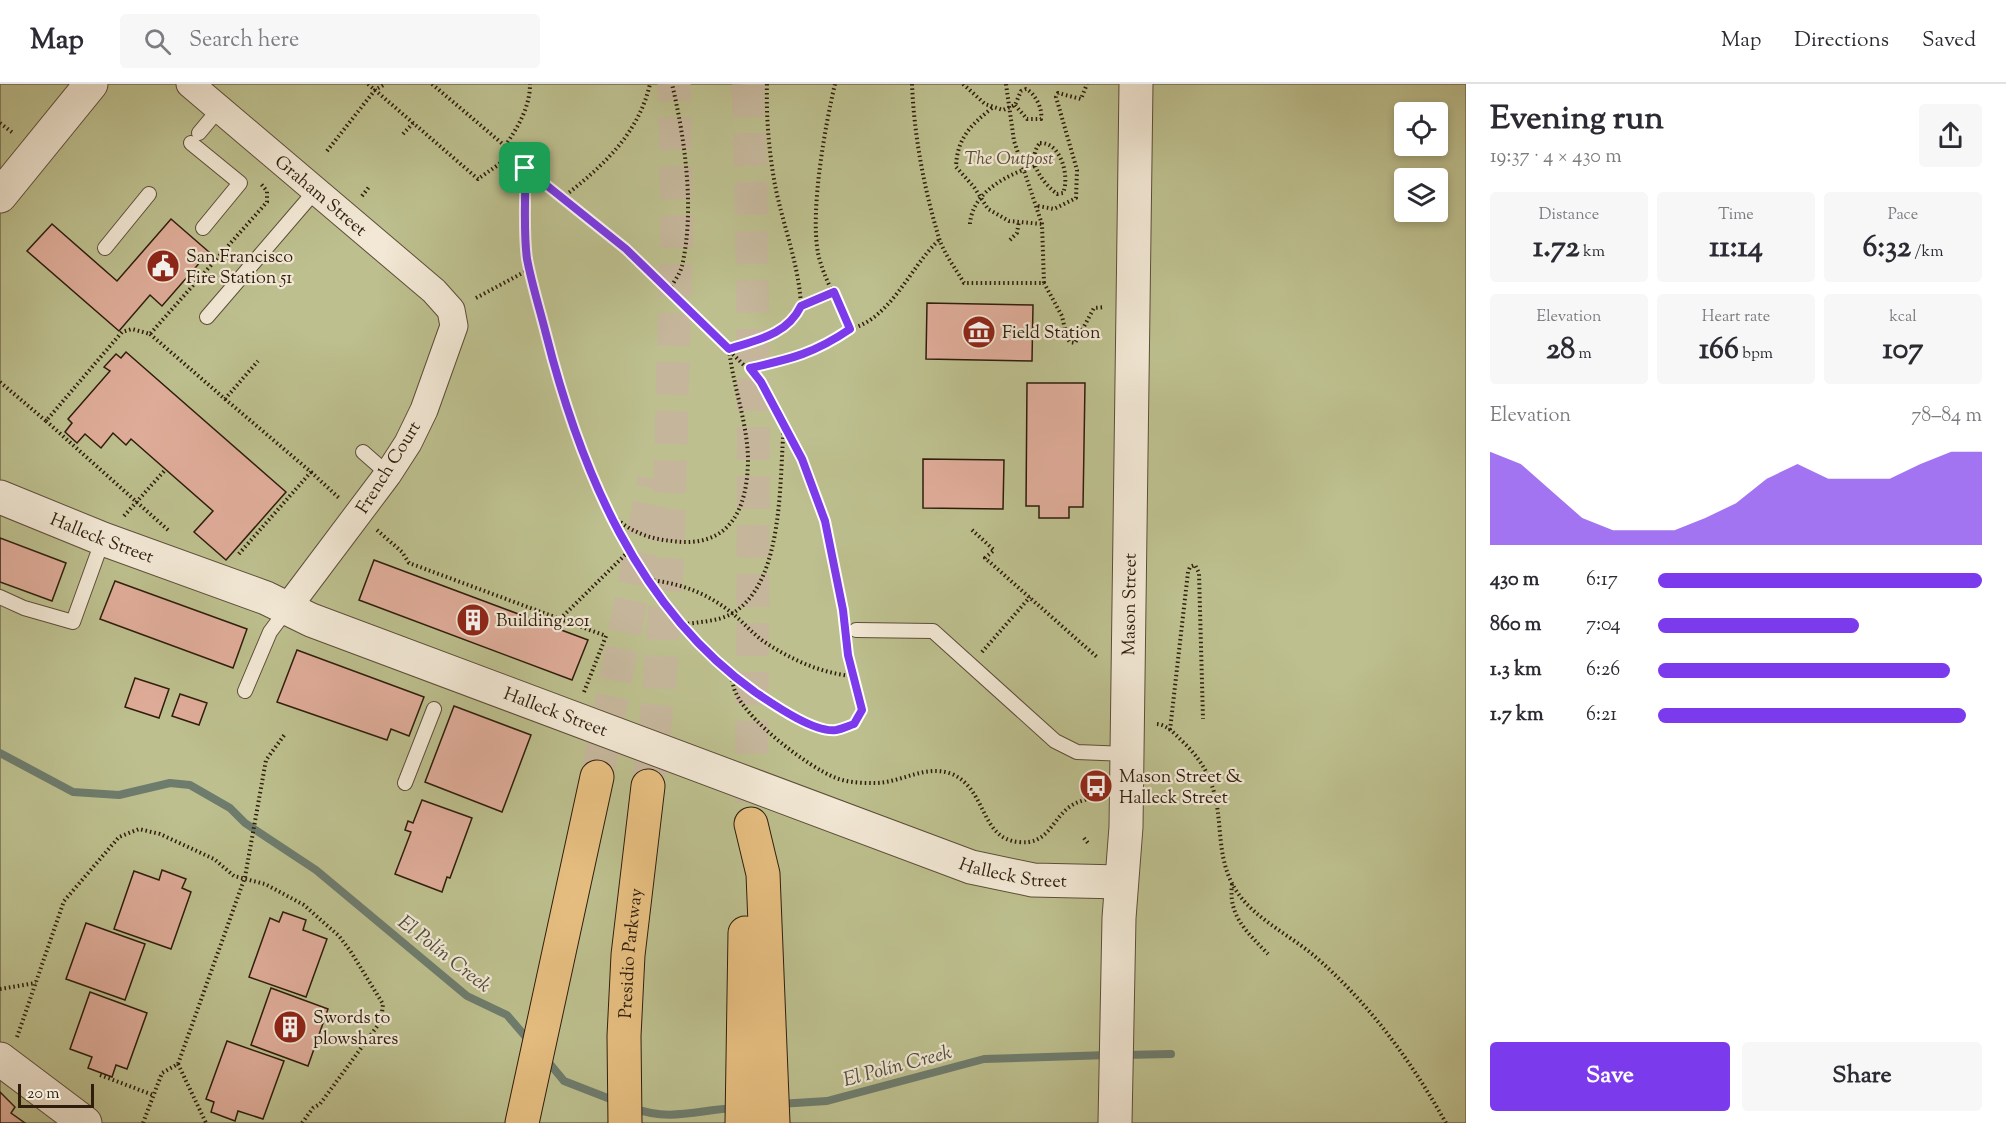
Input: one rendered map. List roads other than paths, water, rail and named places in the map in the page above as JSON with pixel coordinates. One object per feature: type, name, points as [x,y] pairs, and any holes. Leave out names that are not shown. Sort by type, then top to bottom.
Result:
[{"type":"highway","points":[[522,1123],[597,777]]},
{"type":"highway","name":"Presidio Parkway","points":[[625,1123],[624,1060],[630,930],[648,786]]},
{"type":"highway","points":[[751,824],[746,874],[756,1033],[773,1123]]},
{"type":"highway","points":[[742,1123],[756,1033]]},
{"type":"street","points":[[0,196],[91,84]]},
{"type":"street","name":"Graham Street","points":[[190,84],[434,291],[451,310]]},
{"type":"street","name":"Mason Street","points":[[1115,1108],[1127,754],[1136,84]]},
{"type":"street","name":"French Court","points":[[288,607],[388,474],[408,442],[442,365],[454,326],[451,310]]},
{"type":"street","name":"Halleck Street","points":[[0,497],[111,530],[288,607],[311,620],[978,869],[1033,880],[1121,882]]},
{"type":"street","points":[[9,1048],[85,1123]]},
{"type":"lane","points":[[203,228],[240,183],[195,138],[219,109]]},
{"type":"lane","points":[[207,317],[316,190]]},
{"type":"lane","points":[[105,248],[149,194]]},
{"type":"lane","points":[[363,452],[388,474]]},
{"type":"lane","points":[[0,597],[24,608],[73,622],[111,530]]},
{"type":"lane","points":[[245,691],[270,632],[288,607]]},
{"type":"lane","points":[[850,626],[933,631],[1055,741],[1077,752],[1127,754]]},
{"type":"lane","points":[[405,783],[434,710]]},
{"type":"waterway","name":"El Polín Creek","points":[[0,753],[73,792],[119,795],[170,783],[190,785],[230,808],[245,823],[316,870],[467,996],[507,1015],[531,1043]]},
{"type":"waterway","name":"El Polín Creek","points":[[1124,1055],[1171,1054]]},
{"type":"waterway","name":"El Polín Creek","points":[[779,1104],[827,1101],[984,1059],[1109,1055]]},
{"type":"waterway","name":"El Polín Creek","points":[[545,1058],[564,1081],[618,1102]]},
{"type":"waterway","name":"El Polín Creek","points":[[634,1108],[671,1115],[734,1108]]},
{"type":"tunnel","points":[[648,786],[659,690],[668,553],[677,216],[674,84]]},
{"type":"tunnel","points":[[748,84],[753,362],[751,824]]},
{"type":"tunnel","points":[[597,777],[654,479]]},
{"type":"place","name":"San Francisco Fire Station 51","points":[[163,266]]},
{"type":"place","name":"Field Station","points":[[979,332]]},
{"type":"place","name":"Building 201","points":[[473,620]]},
{"type":"place","name":"Mason Street & Halleck Street","points":[[1096,786]]},
{"type":"place","name":"Swords to plowshares","points":[[290,1027]]},
{"type":"park label","name":"The Outpost","points":[[1009,158]]}]
